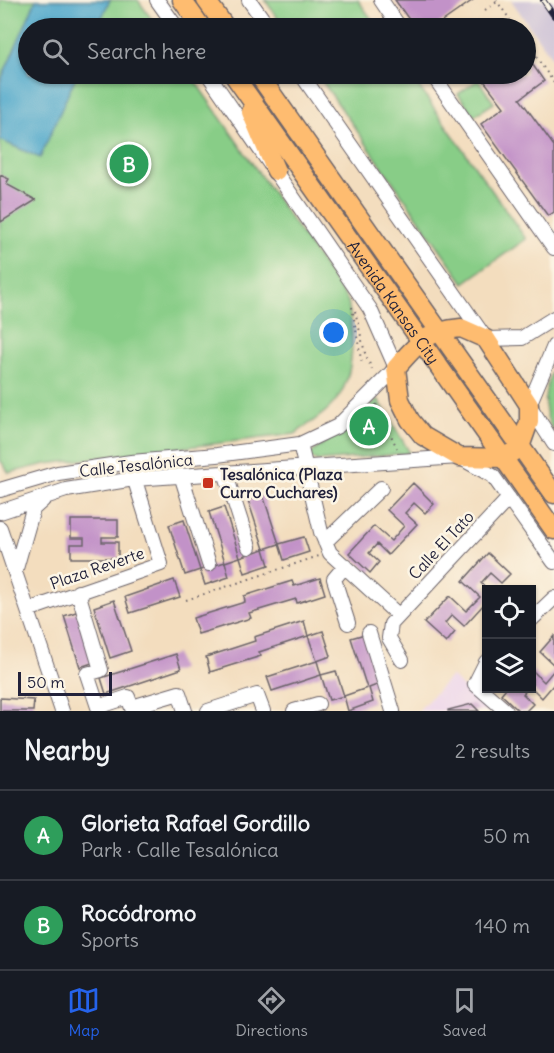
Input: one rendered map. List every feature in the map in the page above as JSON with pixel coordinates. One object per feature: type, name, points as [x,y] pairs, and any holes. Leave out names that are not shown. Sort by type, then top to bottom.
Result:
[{"type":"main road","points":[[182,0],[195,18]]},
{"type":"main road","points":[[206,0],[219,18]]},
{"type":"main road","points":[[239,84],[276,171]]},
{"type":"main road","name":"Avenida Kansas City","points":[[241,84],[554,530]]},
{"type":"main road","name":"Avenida Kansas City","points":[[265,84],[554,494]]},
{"type":"main road","points":[[461,328],[486,339],[529,405],[529,422],[520,447],[504,458],[459,457],[423,436],[410,420],[400,400],[396,368],[421,340],[438,330],[461,328]]},
{"type":"street","points":[[157,0],[170,18]]},
{"type":"street","points":[[249,0],[262,18]]},
{"type":"street","points":[[381,0],[393,18]]},
{"type":"street","name":"Avenida Kansas City","points":[[215,84],[370,309],[396,368]]},
{"type":"street","points":[[308,84],[486,339],[522,338],[554,318]]},
{"type":"street","points":[[439,84],[554,248]]},
{"type":"street","points":[[554,346],[529,405],[554,444]]},
{"type":"street","name":"Calle Tesalónica","points":[[0,490],[58,473],[131,462],[217,455],[300,444],[338,426],[396,368]]},
{"type":"street","points":[[300,444],[304,467],[328,548],[398,615]]},
{"type":"street","points":[[459,457],[494,476],[554,562]]},
{"type":"street","name":"Calle Tesalónica","points":[[0,512],[66,490],[134,479],[459,457]]},
{"type":"street","points":[[131,462],[134,479]]},
{"type":"street","points":[[225,472],[249,547]]},
{"type":"street","points":[[181,476],[209,564]]},
{"type":"street","name":"Plaza Reverte","points":[[28,610],[161,564],[134,479]]},
{"type":"street","points":[[328,548],[381,488]]},
{"type":"street","points":[[15,572],[33,510],[47,496]]},
{"type":"street","name":"Calle El Tato","points":[[402,660],[389,638],[391,624],[509,498]]},
{"type":"street","points":[[0,528],[62,711]]},
{"type":"street","points":[[0,554],[15,572]]},
{"type":"street","points":[[345,566],[334,579],[348,623]]},
{"type":"street","points":[[78,592],[101,670],[87,674],[98,707],[128,697],[132,709],[179,693],[185,711]]},
{"type":"street","points":[[536,614],[554,598]]},
{"type":"street","points":[[369,633],[393,711]]},
{"type":"street","points":[[482,670],[475,684],[482,690]]},
{"type":"street","points":[[485,693],[506,711]]},
{"type":"street","points":[[208,711],[257,695],[263,711]]},
{"type":"street","points":[[294,711],[318,704]]},
{"type":"path","points":[[485,10],[497,1],[508,18]]},
{"type":"path","points":[[536,58],[554,83]]},
{"type":"path","points":[[376,404],[397,448],[406,452]]},
{"type":"path","points":[[186,600],[328,548]]},
{"type":"shaded area","points":[[511,0],[554,0],[554,61],[536,35],[536,18],[524,18]]},
{"type":"shaded area","points":[[451,676],[489,711],[418,711]]},
{"type":"green space","points":[[0,0],[138,0],[151,18],[18,18],[18,84],[197,84],[348,301],[352,348],[346,382],[332,405],[295,434],[46,464],[9,473],[0,460]]},
{"type":"green space","points":[[265,0],[358,0],[371,18],[278,18]]},
{"type":"green space","points":[[324,84],[417,84],[526,239],[464,283]]},
{"type":"green space","points":[[472,84],[481,84],[494,103],[474,116],[458,94]]},
{"type":"green space","points":[[554,366],[554,433],[547,416],[545,400]]},
{"type":"green space","points":[[378,399],[410,453],[319,461],[307,457]]},
{"type":"water","points":[[36,0],[110,0],[102,18],[28,18]]},
{"type":"water","points":[[18,41],[18,84],[73,84],[40,158],[0,140],[0,82]]},
{"type":"building","points":[[395,0],[473,0],[447,18],[408,18]]},
{"type":"building","points":[[536,69],[544,81],[520,99],[554,146],[554,212],[548,216],[481,124],[504,107],[487,84],[536,84]]},
{"type":"building","points":[[0,175],[9,179],[6,184],[36,200],[1,222]]},
{"type":"building","points":[[413,483],[434,504],[425,513],[414,503],[405,513],[417,524],[388,555],[377,544],[369,553],[379,562],[370,573],[349,553],[374,526],[391,541],[404,526],[387,510]]},
{"type":"building","points":[[263,495],[279,544],[264,549],[248,500]]},
{"type":"building","points":[[224,507],[240,557],[225,562],[209,512]]},
{"type":"building","points":[[71,520],[118,520],[118,537],[102,537],[102,542],[118,542],[118,558],[71,558],[71,544],[84,544],[84,538],[71,538]]},
{"type":"building","points":[[184,520],[200,570],[185,575],[169,525]]},
{"type":"building","points":[[304,537],[309,552],[284,560],[279,544]]},
{"type":"building","points":[[264,549],[269,565],[245,573],[240,557]]},
{"type":"building","points":[[488,553],[510,574],[501,583],[490,573],[481,583],[483,585],[482,606],[464,626],[452,615],[445,623],[455,632],[446,643],[424,623],[450,596],[466,611],[480,597],[463,581]]},
{"type":"building","points":[[225,562],[229,577],[205,585],[200,570]]},
{"type":"building","points":[[320,578],[325,594],[297,603],[296,599],[249,613],[251,618],[198,634],[193,618],[245,602],[244,596],[292,581],[294,586]]},
{"type":"building","points":[[174,580],[180,597],[130,613],[125,597]]},
{"type":"building","points":[[114,600],[131,651],[110,658],[94,607]]},
{"type":"building","points":[[79,611],[95,662],[80,667],[64,616]]},
{"type":"building","points":[[304,621],[308,636],[259,652],[261,656],[210,672],[206,657],[255,641],[254,637]]},
{"type":"building","points":[[323,631],[331,656],[317,661],[308,636]]},
{"type":"building","points":[[365,634],[382,683],[369,688],[373,702],[348,711],[344,696],[367,688],[351,638]]},
{"type":"building","points":[[554,636],[554,665],[540,652]]},
{"type":"building","points":[[176,654],[181,669],[106,694],[101,678]]},
{"type":"building","points":[[317,661],[321,675],[272,691],[267,677]]},
{"type":"building","points":[[554,670],[554,684],[542,698],[536,692],[536,674],[544,682]]},
{"type":"building","points":[[336,671],[344,696],[329,700],[321,675]]},
{"type":"building","points":[[524,693],[533,704],[526,711],[519,711],[501,694]]},
{"type":"building","points":[[0,698],[34,700],[33,711],[0,711]]},
{"type":"building","points":[[472,704],[479,711],[448,711],[448,710]]},
{"type":"railway","points":[[543,0],[554,16]]},
{"type":"place","name":"Rocódromo","points":[[129,164]]},
{"type":"place","name":"Glorieta Rafael Gordillo","points":[[369,426]]},
{"type":"place","name":"Tesalónica (Plaza Curro Cuchares)","points":[[208,483]]}]
